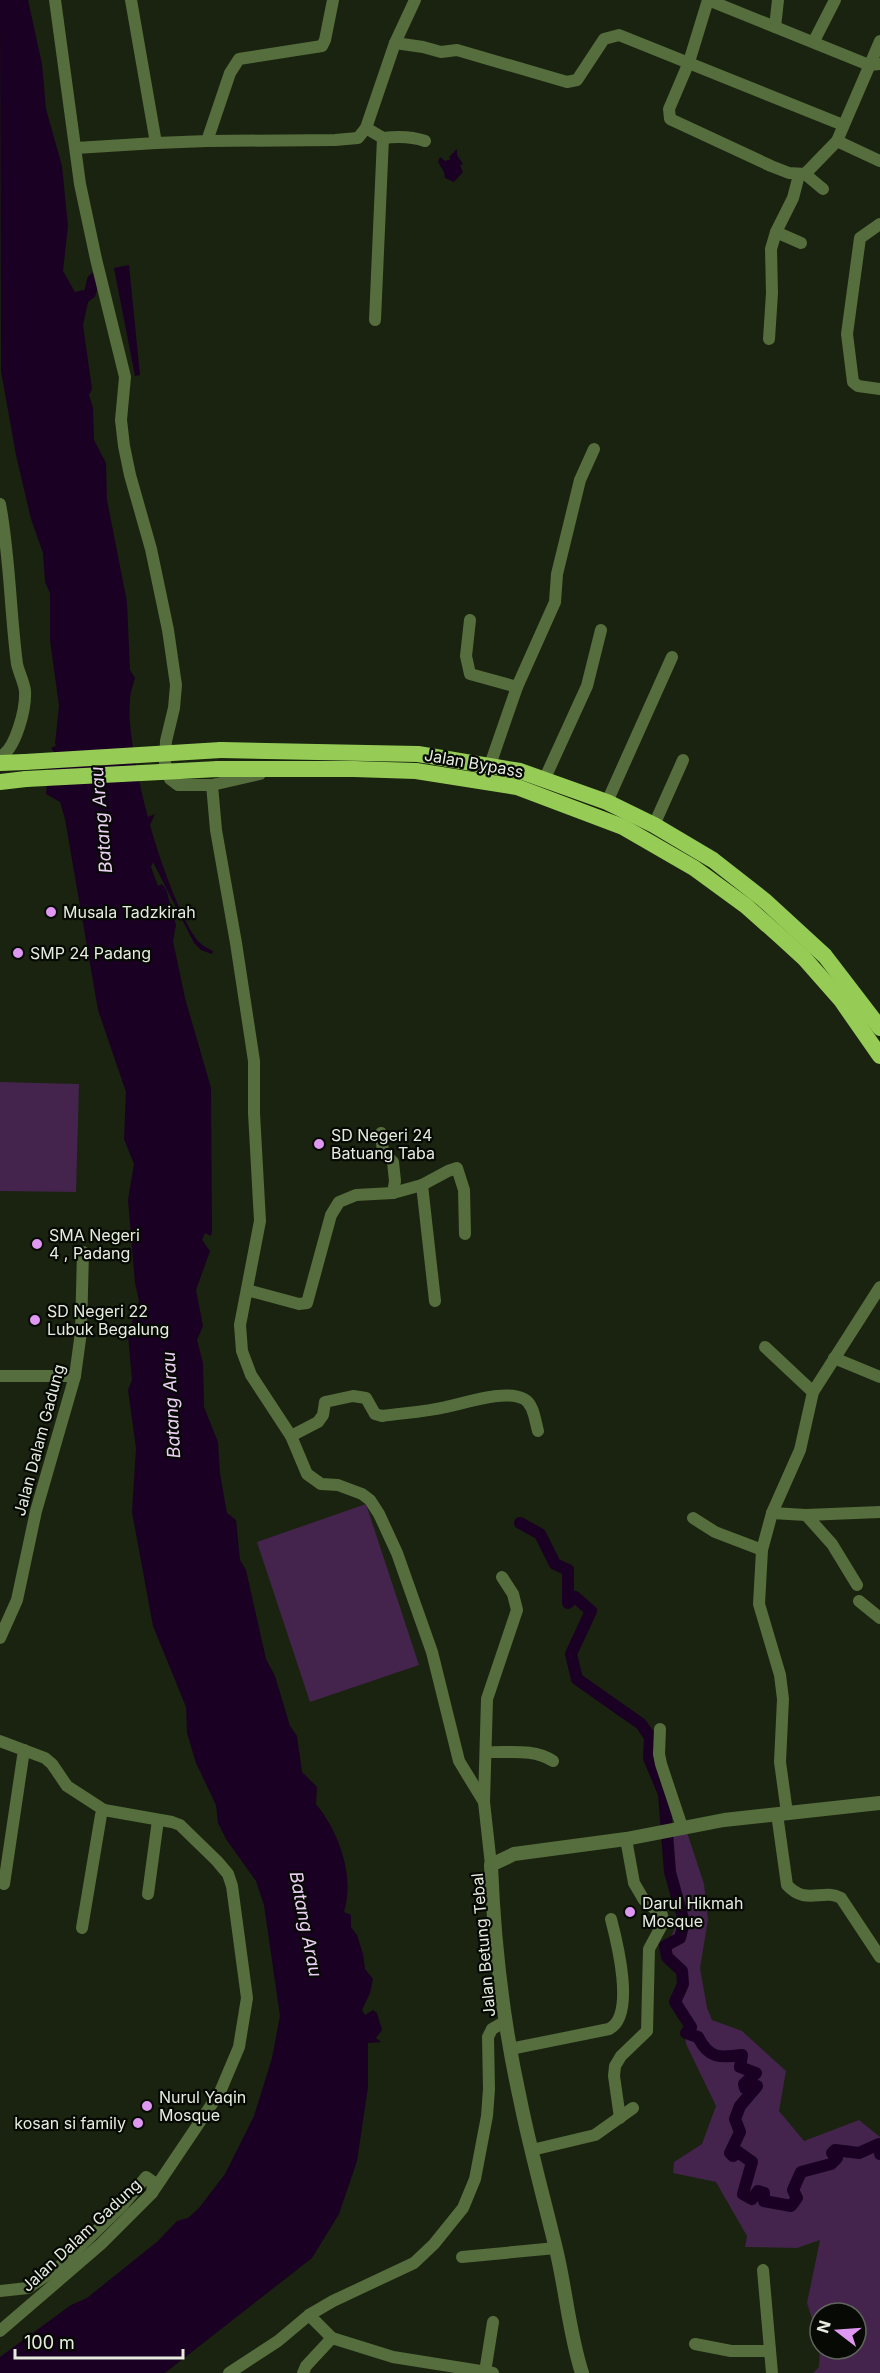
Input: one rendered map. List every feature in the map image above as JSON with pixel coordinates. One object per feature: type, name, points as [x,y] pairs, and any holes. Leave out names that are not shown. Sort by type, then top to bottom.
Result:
[{"type":"highway","name":"Jalan Bypass","points":[[0,763],[221,750],[418,754],[490,765],[642,837],[752,901],[825,956],[880,1028]]},
{"type":"highway","name":"Jalan Bypass","points":[[0,782],[26,779],[215,777],[282,768],[416,771],[518,779],[545,778],[607,802],[654,825],[713,860],[841,1000],[880,1056]]},
{"type":"street","points":[[55,0],[80,184],[125,377],[121,420],[124,446],[153,561],[168,630],[176,685],[174,708],[166,741],[165,763],[170,779],[178,785],[215,777],[216,830],[235,932],[254,1061],[254,1113],[260,1221],[240,1325],[242,1351],[250,1375],[291,1436],[307,1474],[321,1484],[338,1485],[362,1494],[379,1514],[397,1553],[432,1652],[459,1761],[484,1802]]},
{"type":"street","points":[[131,0],[156,143]]},
{"type":"street","points":[[207,141],[230,73],[239,59],[322,46],[326,40],[333,0]]},
{"type":"street","points":[[76,148],[207,141],[358,138],[366,128],[395,43],[415,0]]},
{"type":"street","points":[[823,189],[802,174],[756,160],[670,118],[669,109],[688,62],[708,0],[874,65]]},
{"type":"street","points":[[775,27],[778,0]]},
{"type":"street","points":[[814,41],[835,0]]},
{"type":"street","points":[[395,43],[441,52],[457,50],[567,82],[577,80],[604,39],[620,35],[843,125]]},
{"type":"street","points":[[769,339],[772,293],[771,249],[776,232],[802,174],[837,141],[874,65],[880,41]]},
{"type":"street","points":[[366,128],[383,138],[397,136],[425,141]]},
{"type":"street","points":[[375,320],[383,138]]},
{"type":"street","points":[[837,141],[880,161]]},
{"type":"street","points":[[880,224],[860,238],[847,334],[853,382],[858,386],[880,389]]},
{"type":"street","points":[[776,232],[801,243]]},
{"type":"street","points":[[490,765],[517,687],[555,602],[557,574],[580,480],[594,449]]},
{"type":"street","points":[[0,504],[6,537],[18,666],[25,692],[14,741],[0,758]]},
{"type":"street","points":[[470,620],[466,656],[470,674],[517,687]]},
{"type":"street","points":[[545,778],[587,686],[601,630]]},
{"type":"street","points":[[607,802],[672,657]]},
{"type":"street","points":[[654,825],[683,760]]},
{"type":"street","points":[[381,1133],[383,1152],[393,1162],[395,1181],[393,1193]]},
{"type":"street","points":[[247,1290],[299,1304],[307,1303],[331,1215],[339,1202],[356,1195],[393,1193],[422,1185],[457,1168],[464,1190],[465,1234]]},
{"type":"street","points":[[422,1185],[435,1301]]},
{"type":"street","name":"Jalan Dalam Gadung","points":[[0,1638],[16,1600],[36,1511],[75,1376],[81,1332],[83,1252]]},
{"type":"street","points":[[880,1287],[813,1392],[800,1450],[772,1513],[762,1550],[759,1576],[759,1604],[780,1675],[783,1699],[780,1762],[787,1885],[798,1894],[811,1897],[836,1895],[841,1898],[880,1957]]},
{"type":"street","points":[[765,1347],[813,1392]]},
{"type":"street","points":[[834,1358],[880,1377]]},
{"type":"street","points":[[0,1376],[75,1376]]},
{"type":"street","points":[[291,1436],[318,1422],[323,1415],[326,1402],[353,1396],[366,1398],[375,1414],[382,1416],[446,1407],[474,1400],[514,1396],[531,1404],[538,1431]]},
{"type":"street","points":[[772,1513],[806,1515],[880,1512]]},
{"type":"street","points":[[806,1515],[832,1544],[857,1585]]},
{"type":"street","points":[[693,1518],[715,1532],[762,1550]]},
{"type":"street","points":[[491,1865],[484,1802],[487,1699],[517,1610],[513,1594],[502,1577]]},
{"type":"street","points":[[859,1601],[880,1618]]},
{"type":"street","points":[[660,1730],[661,1764],[674,1828]]},
{"type":"street","name":"Jalan Dalam Gadung","points":[[0,1741],[45,1758],[67,1786],[104,1810],[172,1822],[180,1825],[196,1839],[228,1874],[241,1941],[247,1998],[239,2047],[220,2092],[152,2193],[100,2244],[0,2331]]},
{"type":"street","points":[[4,1884],[24,1750]]},
{"type":"street","points":[[486,1752],[523,1753],[548,1757],[553,1761]]},
{"type":"street","name":"Jalan Betung Tebal","points":[[582,2373],[510,2049],[496,1947],[491,1865],[514,1854],[626,1839],[724,1820],[880,1803]]},
{"type":"street","points":[[82,1928],[101,1815],[104,1810]]},
{"type":"street","points":[[148,1894],[158,1820]]},
{"type":"street","points":[[620,2118],[614,2070],[621,2056],[646,2034],[649,1949],[663,1923],[662,1915],[644,1900],[634,1882],[626,1839]]},
{"type":"street","points":[[510,2049],[609,2029],[615,2025],[623,2007],[620,1954],[611,1919]]},
{"type":"street","points":[[229,2373],[278,2341],[309,2315],[344,2295],[414,2263],[428,2251],[463,2208],[475,2179],[487,2116],[488,2037],[492,2029],[506,2021]]},
{"type":"street","points":[[532,2150],[590,2136],[633,2108]]},
{"type":"street","points":[[0,2291],[28,2288],[60,2266],[123,2205],[146,2177],[153,2182],[152,2193]]},
{"type":"street","points":[[462,2257],[556,2248]]},
{"type":"street","points":[[763,2270],[772,2373]]},
{"type":"street","points":[[309,2315],[332,2338],[393,2357],[489,2372],[493,2322]]},
{"type":"street","points":[[303,2373],[306,2366],[332,2338]]},
{"type":"street","points":[[695,2344],[731,2351],[770,2351]]},
{"type":"shaded area","points":[[0,1082],[79,1084],[76,1192],[0,1191]]},
{"type":"shaded area","points":[[366,1504],[419,1665],[310,1702],[257,1542]]},
{"type":"shaded area","points":[[684,1823],[704,1884],[708,1920],[700,1968],[707,2008],[712,2020],[742,2031],[786,2071],[779,2111],[804,2141],[859,2120],[880,2137],[880,2373],[813,2373],[819,2367],[819,2361],[868,2361],[868,2301],[808,2301],[808,2306],[807,2303],[820,2240],[797,2248],[745,2247],[747,2236],[716,2182],[673,2173],[674,2162],[702,2144],[716,2106],[686,2044],[677,1962],[663,1954],[677,1924],[660,1824]]},
{"type":"water","name":"Batang Arau","points":[[0,0],[28,0],[42,64],[46,109],[62,166],[68,226],[63,271],[75,292],[83,290],[82,298],[90,293],[83,325],[92,389],[89,395],[93,408],[94,440],[106,463],[107,500],[127,602],[130,670],[135,678],[130,698],[130,728],[141,791],[148,817],[155,814],[150,825],[178,905],[193,934],[201,944],[213,951],[212,954],[201,950],[194,943],[153,862],[151,867],[158,886],[162,884],[166,889],[176,925],[173,941],[185,998],[211,1088],[212,1231],[211,1236],[205,1233],[202,1240],[210,1251],[196,1290],[203,1326],[197,1340],[203,1363],[204,1407],[218,1442],[220,1474],[227,1513],[236,1520],[240,1560],[246,1570],[266,1659],[275,1676],[290,1726],[297,1736],[302,1772],[317,1787],[316,1804],[332,1828],[343,1855],[348,1884],[344,1912],[351,1915],[351,1927],[357,1935],[365,1969],[373,1979],[370,1993],[362,2010],[365,2015],[373,2010],[377,2013],[382,2030],[376,2038],[381,2042],[368,2043],[368,2087],[357,2161],[339,2214],[312,2258],[165,2373],[0,2373],[0,2357],[71,2305],[87,2298],[158,2241],[177,2221],[188,2218],[199,2208],[225,2174],[254,2116],[272,2058],[280,2016],[264,1905],[256,1881],[226,1839],[218,1823],[216,1805],[196,1763],[187,1733],[186,1707],[153,1626],[132,1512],[136,1448],[128,1390],[132,1380],[128,1335],[139,1301],[135,1283],[128,1200],[134,1164],[124,1139],[126,1092],[98,1010],[65,819],[60,802],[46,794],[49,764],[55,754],[51,748],[57,745],[55,744],[59,706],[50,640],[50,593],[45,582],[43,553],[31,519],[16,455],[1,371]]},
{"type":"water","points":[[457,149],[457,155],[463,164],[460,165],[463,172],[454,182],[445,178],[438,162],[440,157],[445,161],[451,159],[449,157]]},
{"type":"water","points":[[129,265],[140,375],[135,376],[114,268]]},
{"type":"waterway","points":[[78,302],[90,293],[93,280],[98,276]]},
{"type":"waterway","points":[[520,1523],[540,1534],[555,1564],[568,1570],[568,1603],[575,1597],[591,1611],[571,1654],[577,1679],[641,1724],[650,1737],[649,1758],[664,1794],[670,1872],[684,1922],[680,1938],[665,1946],[667,1957],[682,1971],[683,1984],[675,2002],[691,2027],[686,2033],[698,2037],[706,2050],[716,2055],[727,2057],[742,2055],[740,2067],[756,2073],[744,2084],[745,2088],[757,2086],[740,2106],[735,2119],[740,2132],[730,2153],[733,2156],[738,2152],[752,2162],[743,2194],[752,2199],[758,2191],[764,2193],[764,2201],[791,2206],[797,2198],[793,2190],[801,2172],[831,2164],[837,2158],[832,2153],[835,2150],[859,2153],[879,2144],[880,2154]]},
{"type":"place","name":"Musala Tadzkirah","points":[[51,912]]},
{"type":"place","name":"SMP 24 Padang","points":[[18,953]]},
{"type":"place","name":"SD Negeri 24 Batuang Taba","points":[[319,1144]]},
{"type":"place","name":"SMA Negeri 4 , Padang","points":[[37,1244]]},
{"type":"place","name":"SD Negeri 22 Lubuk Begalung","points":[[35,1320]]},
{"type":"place","name":"Darul Hikmah Mosque","points":[[630,1912]]},
{"type":"place","name":"Nurul Yaqin Mosque","points":[[147,2106]]},
{"type":"place","name":"kosan si family","points":[[138,2123]]}]
